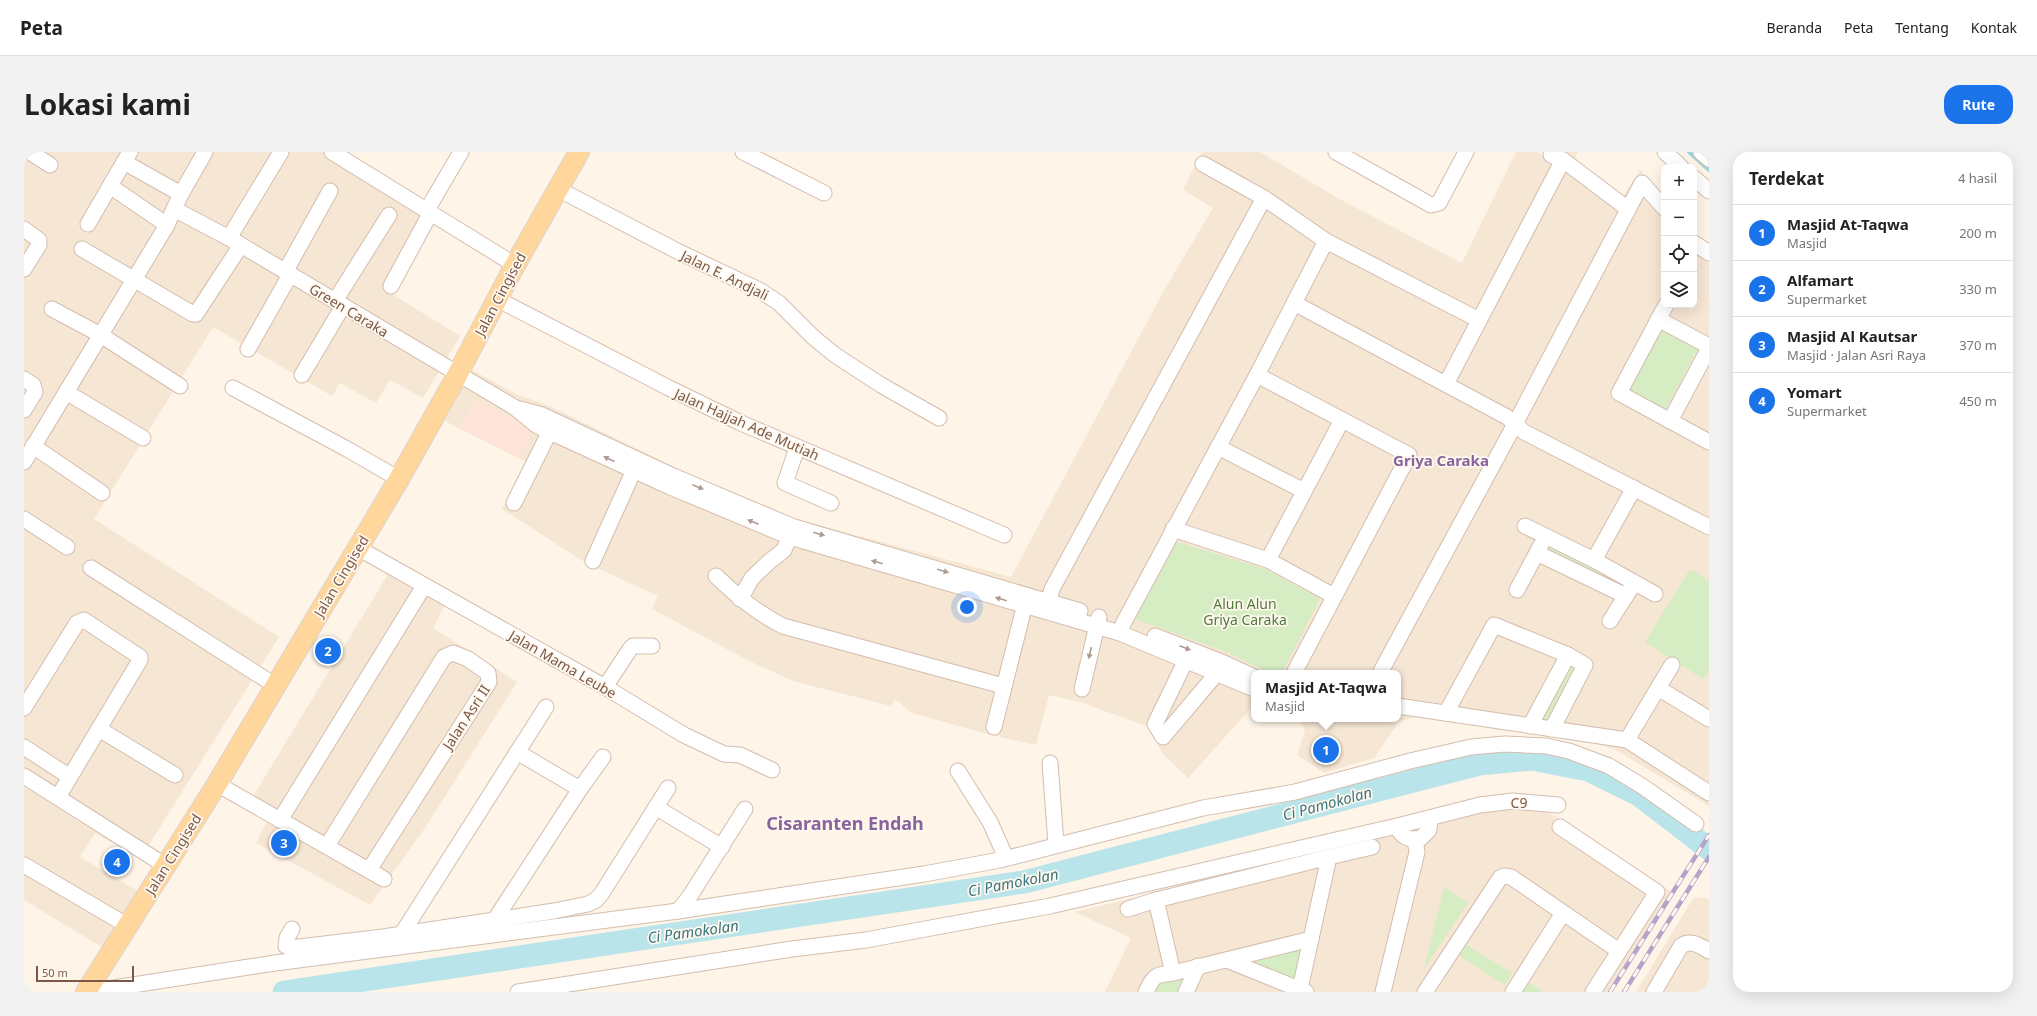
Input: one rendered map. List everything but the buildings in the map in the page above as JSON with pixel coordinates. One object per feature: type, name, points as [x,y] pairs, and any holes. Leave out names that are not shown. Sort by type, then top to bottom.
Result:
[{"type":"main road","name":"Jalan Cingised","points":[[87,992],[166,866],[222,787],[276,686],[399,479],[458,375],[515,265],[579,152]]},
{"type":"street","points":[[30,152],[50,165]]},
{"type":"street","points":[[24,462],[132,279],[167,225],[181,194],[205,152]]},
{"type":"street","points":[[82,249],[190,313],[196,314],[281,152]]},
{"type":"street","points":[[332,152],[515,265]]},
{"type":"street","points":[[391,286],[461,152]]},
{"type":"street","points":[[743,152],[824,193]]},
{"type":"street","points":[[1336,152],[1431,205],[1439,203],[1466,152]]},
{"type":"street","points":[[1665,152],[1679,164]]},
{"type":"street","points":[[1701,152],[1709,159]]},
{"type":"street","points":[[88,224],[127,157],[181,194]]},
{"type":"street","points":[[1446,384],[1479,320],[1557,157],[1628,209]]},
{"type":"street","points":[[1203,164],[1264,198],[1326,241],[1479,320]]},
{"type":"street","points":[[1697,181],[1709,191]]},
{"type":"street","points":[[1382,670],[1516,424],[1642,183],[1661,205]]},
{"type":"street","points":[[110,186],[167,225]]},
{"type":"street","name":"Jalan E. Andjali","points":[[558,189],[677,251],[761,291],[779,303],[813,337],[835,355],[881,385],[939,418]]},
{"type":"street","points":[[248,349],[330,191]]},
{"type":"street","points":[[1047,607],[1052,589],[1264,198]]},
{"type":"street","name":"Green Caraka","points":[[174,209],[235,241],[458,375]]},
{"type":"street","points":[[302,375],[339,303],[389,214]]},
{"type":"street","points":[[24,229],[39,240],[39,245],[24,269]]},
{"type":"street","points":[[1121,628],[1257,375],[1326,241]]},
{"type":"street","name":"Jalan Hajjah Ade Mutiah","points":[[497,299],[669,388],[797,448],[1004,535]]},
{"type":"street","points":[[1294,303],[1507,417],[1524,432],[1709,527]]},
{"type":"street","points":[[1664,308],[1618,393],[1709,442]]},
{"type":"street","points":[[52,309],[99,334],[180,386]]},
{"type":"street","points":[[1658,319],[1709,347],[1670,421]]},
{"type":"street","points":[[458,375],[514,407],[634,470],[671,481]]},
{"type":"street","points":[[1257,375],[1409,455],[1296,670]]},
{"type":"street","points":[[24,410],[35,392],[30,384]]},
{"type":"street","points":[[233,388],[347,449],[399,479]]},
{"type":"street","points":[[66,392],[143,438]]},
{"type":"street","points":[[1268,560],[1342,420]]},
{"type":"street","points":[[549,425],[671,481],[792,532],[1121,628],[1224,663],[1251,676]]},
{"type":"street","points":[[514,503],[549,425]]},
{"type":"street","points":[[33,446],[102,492]]},
{"type":"street","points":[[1218,447],[1304,491]]},
{"type":"street","points":[[797,448],[785,483],[831,504]]},
{"type":"street","points":[[593,561],[634,470]]},
{"type":"street","points":[[1594,560],[1634,488]]},
{"type":"street","points":[[24,519],[67,547]]},
{"type":"street","points":[[1525,526],[1594,560],[1655,594]]},
{"type":"street","points":[[1173,530],[1268,560],[1334,596]]},
{"type":"street","points":[[740,599],[752,578],[784,550],[792,532]]},
{"type":"street","points":[[1517,590],[1546,536]]},
{"type":"street","name":"Jalan Mama Leube","points":[[358,548],[605,687],[684,735],[724,754],[740,755],[772,770]]},
{"type":"street","points":[[1537,553],[1626,596]]},
{"type":"street","points":[[91,568],[276,686]]},
{"type":"street","points":[[716,576],[740,599],[764,617],[783,626],[1003,686]]},
{"type":"street","points":[[1610,621],[1634,582]]},
{"type":"street","points":[[280,820],[424,586]]},
{"type":"street","points":[[994,727],[1003,686],[1026,600]]},
{"type":"street","points":[[24,708],[77,623],[84,620],[140,657],[140,660],[58,797]]},
{"type":"street","points":[[1082,689],[1098,621]]},
{"type":"street","points":[[1446,713],[1494,625],[1568,655],[1585,665],[1552,729]]},
{"type":"street","points":[[1121,628],[1186,660],[1218,672],[1251,688]]},
{"type":"street","points":[[605,687],[633,646],[652,646]]},
{"type":"street","name":"Jalan Asri II","points":[[327,846],[444,657],[452,653],[468,659],[488,673],[489,682],[369,870]]},
{"type":"street","points":[[1530,726],[1568,655]]},
{"type":"street","points":[[1186,660],[1155,724],[1163,737],[1218,672]]},
{"type":"street","points":[[1627,740],[1672,665]]},
{"type":"street","points":[[1658,688],[1709,719]]},
{"type":"street","points":[[1401,706],[1627,740],[1709,794]]},
{"type":"street","points":[[403,940],[546,707]]},
{"type":"street","points":[[99,729],[175,775]]},
{"type":"street","points":[[403,940],[678,911],[844,888],[1006,858],[1056,844],[1203,808],[1295,792],[1471,747],[1506,744],[1546,746],[1562,749],[1609,766],[1642,786],[1696,824]]},
{"type":"street","points":[[24,748],[70,777]]},
{"type":"street","points":[[517,752],[580,789]]},
{"type":"street","points":[[494,920],[580,789],[603,757]]},
{"type":"street","points":[[1050,763],[1056,844]]},
{"type":"street","points":[[958,770],[990,822],[1006,858]]},
{"type":"street","points":[[24,776],[166,866]]},
{"type":"street","points":[[222,787],[384,879]]},
{"type":"street","points":[[87,992],[275,963],[403,940],[494,920],[584,906],[596,900],[668,788]]},
{"type":"street","name":"C9","points":[[518,992],[539,990],[792,949],[866,940],[929,930],[1050,906],[1397,826],[1480,805],[1513,801],[1558,805]]},
{"type":"street","points":[[656,808],[722,847]]},
{"type":"street","points":[[678,911],[690,896],[745,810]]},
{"type":"street","points":[[1383,992],[1416,846],[1426,835],[1431,824],[1430,818]]},
{"type":"street","points":[[1397,826],[1403,836],[1416,846]]},
{"type":"street","points":[[1560,827],[1658,892],[1593,992]]},
{"type":"street","points":[[1128,909],[1156,900],[1372,847]]},
{"type":"street","points":[[1227,960],[1303,991],[1311,939],[1329,857]]},
{"type":"street","points":[[24,865],[128,926]]},
{"type":"street","points":[[1425,992],[1482,904],[1500,878],[1504,876],[1510,877],[1619,951]]},
{"type":"street","points":[[1156,900],[1173,972]]},
{"type":"street","points":[[1513,992],[1563,913]]},
{"type":"street","points":[[292,929],[286,942],[286,946],[291,948],[385,943]]},
{"type":"street","points":[[1146,992],[1152,978],[1156,975],[1227,960],[1311,939]]},
{"type":"street","points":[[1654,992],[1681,946],[1690,943],[1709,951]]},
{"type":"street","points":[[1186,992],[1198,966]]},
{"type":"shaded area","points":[[24,152],[322,152],[424,216],[382,288],[460,336],[423,398],[390,380],[376,403],[340,383],[332,396],[213,327],[94,519],[279,637],[140,859],[95,833],[80,857],[138,891],[105,949],[24,900]]},
{"type":"shaded area","points":[[1202,152],[1260,152],[1343,201],[1462,263],[1516,152],[1537,152],[1543,155],[1545,152],[1578,152],[1574,160],[1623,196],[1640,170],[1661,194],[1661,308],[1697,308],[1697,237],[1701,242],[1709,246],[1709,806],[1614,749],[1588,742],[1417,717],[1401,721],[1401,670],[1251,670],[1251,708],[1188,778],[1162,753],[1149,727],[1080,702],[1049,695],[1036,745],[991,735],[912,713],[895,699],[891,706],[793,681],[749,661],[652,609],[658,596],[586,563],[502,509],[526,462],[445,421],[472,370],[518,395],[550,406],[676,468],[797,519],[1011,577],[1162,294],[1213,208],[1183,190]]},
{"type":"shaded area","points":[[475,400],[534,429],[519,457],[461,427]]},
{"type":"shaded area","points":[[390,571],[446,603],[433,628],[517,682],[427,825],[370,905],[256,843],[267,821],[246,808]]},
{"type":"shaded area","points":[[1300,722],[1398,722],[1374,758],[1324,773],[1297,755],[1305,731]]},
{"type":"shaded area","points":[[1532,806],[1564,820],[1671,891],[1607,992],[1105,992],[1131,938],[1075,912],[1505,807]]},
{"type":"shaded area","points":[[1694,897],[1709,899],[1709,992],[1636,992]]},
{"type":"green space","points":[[1661,326],[1699,347],[1664,412],[1626,391]]},
{"type":"green space","name":"Alun Alun Griya Caraka","points":[[1177,542],[1265,569],[1320,599],[1284,670],[1263,670],[1229,653],[1135,619]]},
{"type":"green space","points":[[1547,543],[1626,582],[1623,589],[1544,551]]},
{"type":"green space","points":[[1690,569],[1709,581],[1709,671],[1703,679],[1645,642]]},
{"type":"green space","points":[[1571,665],[1576,668],[1547,723],[1541,720]]},
{"type":"green space","points":[[1444,887],[1468,903],[1424,969]]},
{"type":"green space","points":[[1308,941],[1298,987],[1232,960]]},
{"type":"green space","points":[[1462,942],[1512,973],[1505,985],[1455,953]]},
{"type":"green space","points":[[1195,969],[1184,992],[1148,992],[1153,980]]},
{"type":"green space","points":[[1525,980],[1544,992],[1517,992]]},
{"type":"waterway","points":[[1689,152],[1709,170]]},
{"type":"waterway","name":"Ci Pamokolan","points":[[284,992],[1024,882],[1479,764],[1532,759],[1588,770],[1639,795],[1709,849]]},
{"type":"railway","points":[[1610,992],[1709,835]]},
{"type":"railway","points":[[1624,992],[1709,857]]},
{"type":"place","name":"Alfamart","points":[[328,651]]},
{"type":"place","name":"Masjid At-Taqwa","points":[[1326,750]]},
{"type":"place","name":"Masjid Al Kautsar","points":[[284,843]]},
{"type":"place","name":"Yomart","points":[[117,862]]},
{"type":"district","name":"Griya Caraka","points":[[1441,460]]},
{"type":"district","name":"Cisaranten Endah","points":[[845,823]]}]
